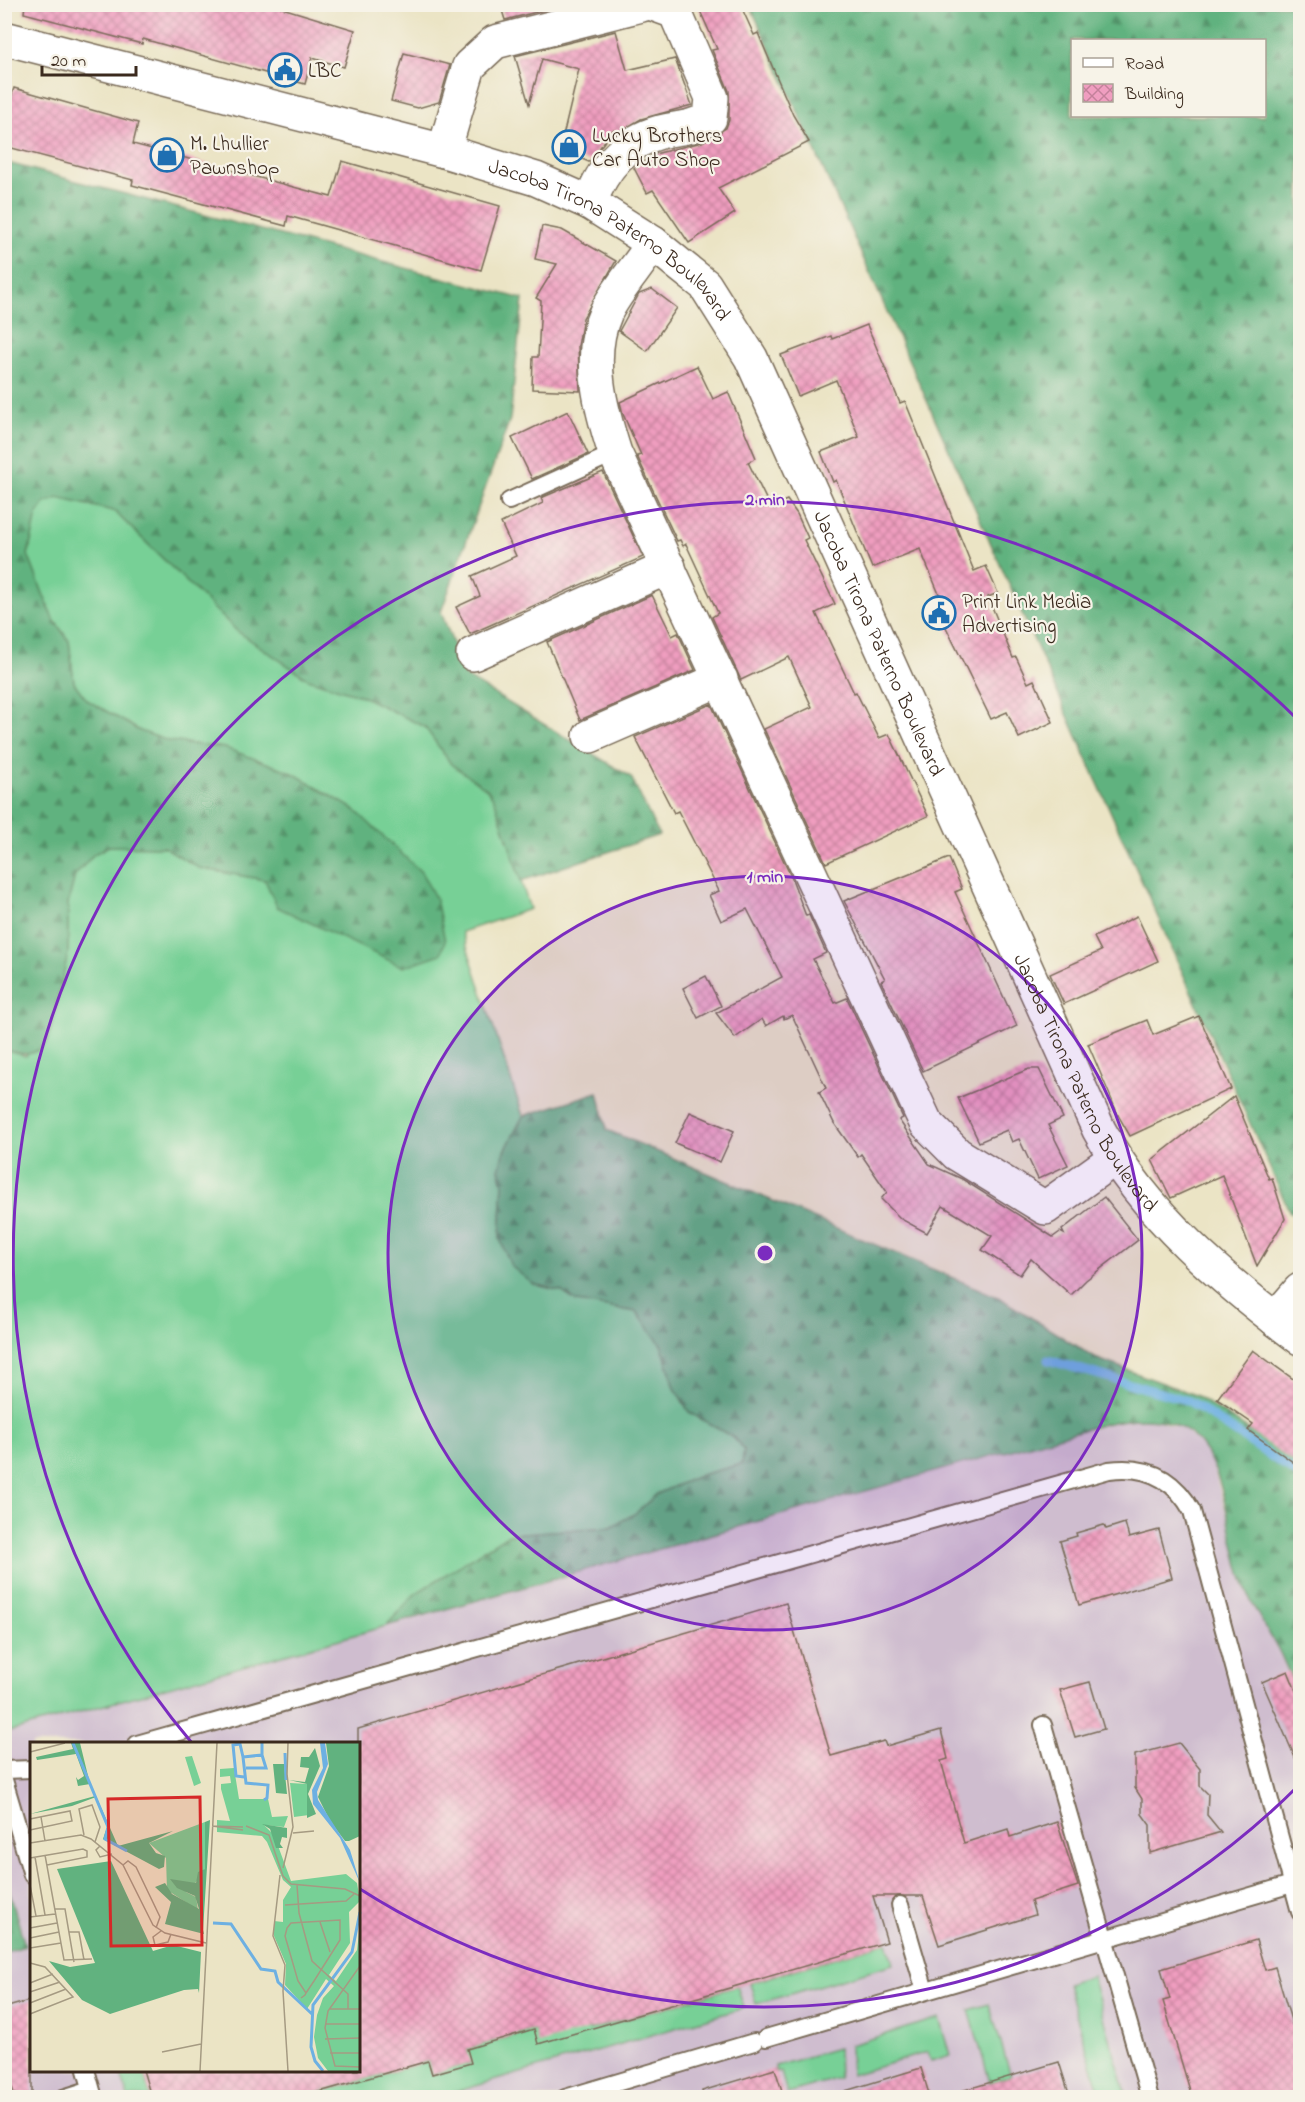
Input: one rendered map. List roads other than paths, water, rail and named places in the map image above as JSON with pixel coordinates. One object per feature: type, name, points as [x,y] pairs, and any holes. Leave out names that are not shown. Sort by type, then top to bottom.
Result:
[{"type":"street","points":[[444,152],[469,66],[495,42],[645,4]]},
{"type":"street","points":[[590,203],[598,180],[609,164],[624,150],[659,132],[691,128],[710,118],[712,98],[675,12],[653,4]]},
{"type":"street","name":"Jacoba Tirona Paterno Boulevard","points":[[4,38],[444,152],[536,179],[590,203],[653,243],[705,285],[751,358],[1115,1158],[1184,1241],[1244,1296],[1288,1328]]},
{"type":"street","points":[[653,243],[606,312],[597,343],[600,406],[615,453],[926,1124],[957,1154],[1045,1208],[1115,1158]]},
{"type":"street","points":[[473,654],[669,567]]},
{"type":"street","points":[[590,736],[721,679]]},
{"type":"street","points":[[1288,1328],[1300,1290]]},
{"type":"lane","points":[[509,501],[615,453]]},
{"type":"lane","points":[[141,1742],[1109,1470],[1127,1467],[1144,1470],[1167,1480],[1185,1497],[1192,1511],[1300,1912]]},
{"type":"lane","points":[[1043,1725],[1150,2097]]},
{"type":"lane","points":[[4,1770],[30,1769]]},
{"type":"lane","points":[[4,1780],[30,1868]]},
{"type":"lane","points":[[565,2097],[1292,1884]]},
{"type":"lane","points":[[900,1905],[925,1991]]},
{"type":"lane","points":[[63,2097],[93,2093],[87,2072]]},
{"type":"waterway","points":[[1048,1360],[1189,1401],[1300,1476]]},
{"type":"place","name":"LBC","points":[[285,70]]},
{"type":"place","name":"Lucky Brothers Car Auto Shop","points":[[569,147]]},
{"type":"place","name":"M. Lhullier Pawnshop","points":[[167,155]]},
{"type":"place","name":"Print Link Media Advertising","points":[[939,613]]}]
